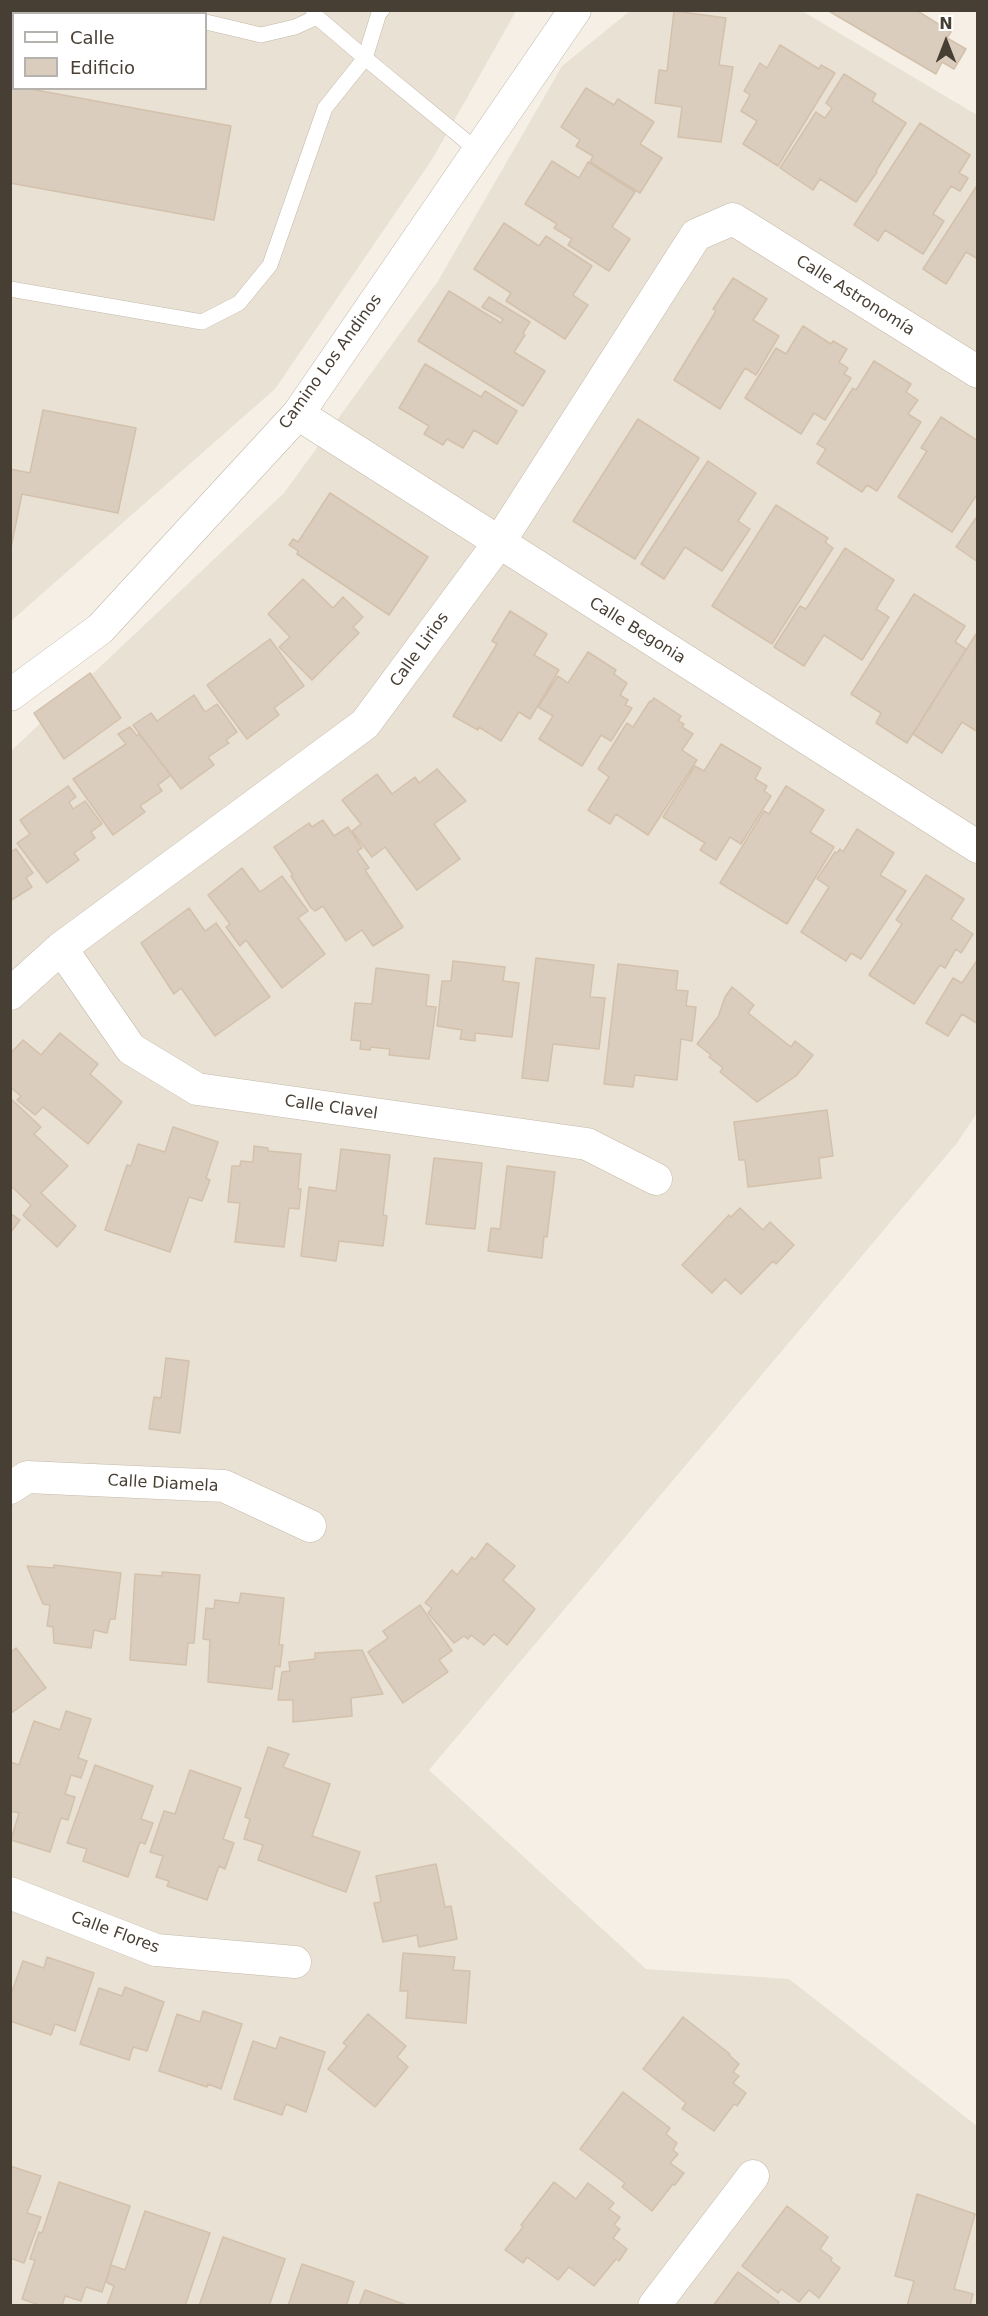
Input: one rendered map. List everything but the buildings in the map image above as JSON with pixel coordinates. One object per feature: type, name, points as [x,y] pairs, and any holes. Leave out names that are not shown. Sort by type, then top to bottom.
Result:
[{"type":"street","name":"Camino Los Andinos","points":[[10,695],[100,629],[298,414],[575,10]]},
{"type":"street","name":"Calle Astronomía","points":[[733,219],[978,372]]},
{"type":"street","name":"Calle Lirios","points":[[10,994],[61,948],[365,724],[498,544],[696,235],[733,219]]},
{"type":"street","name":"Calle Begonia","points":[[298,414],[498,544],[978,847]]},
{"type":"street","name":"Calle Clavel","points":[[61,948],[130,1049],[197,1089],[587,1144],[656,1179]]},
{"type":"street","name":"Calle Diamela","points":[[10,1488],[27,1477],[224,1486],[310,1526]]},
{"type":"street","name":"Calle Flores","points":[[10,1893],[156,1950],[296,1962]]},
{"type":"street","points":[[654,2306],[753,2176]]},
{"type":"lane","points":[[10,289],[202,322],[239,303],[270,265],[325,108],[365,58],[379,13],[382,10]]},
{"type":"lane","points":[[207,22],[261,35],[295,27],[315,14],[478,151]]},
{"type":"shaded area","points":[[11,11],[516,11],[433,158],[275,389],[11,621]]},
{"type":"shaded area","points":[[630,11],[802,11],[977,115],[977,1113],[957,1143],[429,1770],[646,1969],[789,1979],[977,2126],[977,2305],[11,2306],[11,751],[284,493],[438,281],[562,66]]}]
